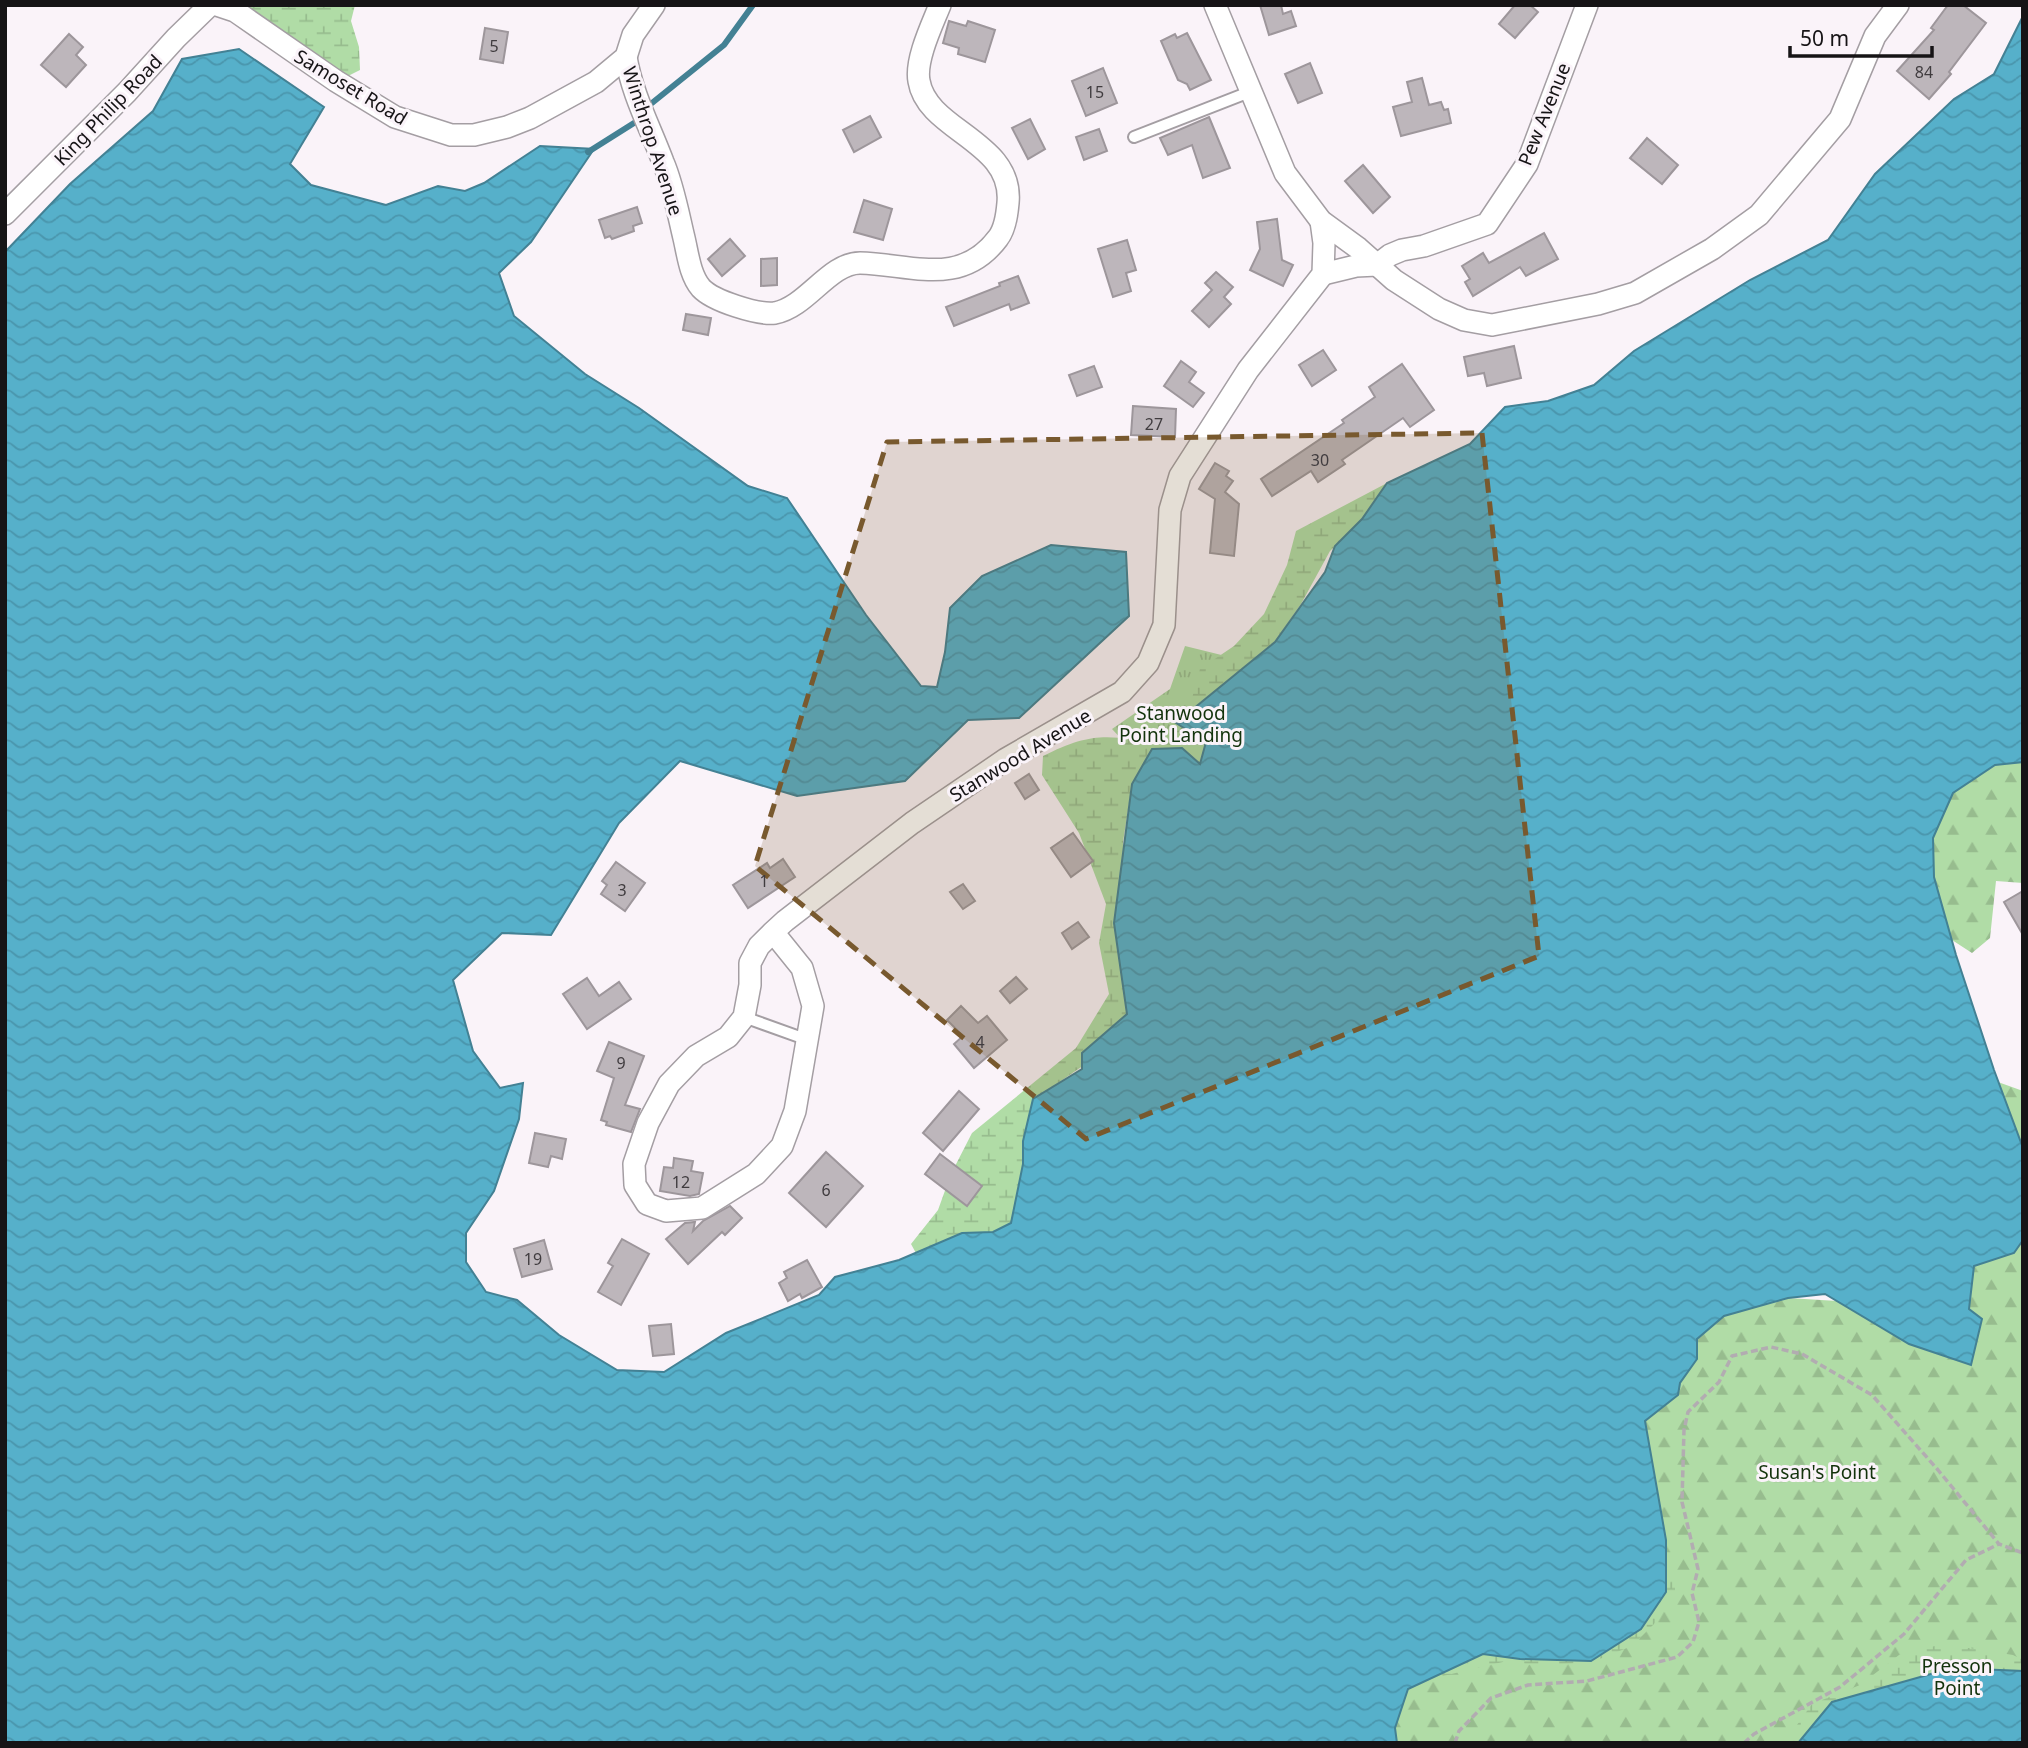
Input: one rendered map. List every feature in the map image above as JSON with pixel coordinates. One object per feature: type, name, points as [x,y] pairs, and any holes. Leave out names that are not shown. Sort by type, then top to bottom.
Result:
[{"type":"street","name":"King Philip Road","points":[[5,214],[210,5]]},
{"type":"street","name":"Samoset Road","points":[[217,5],[235,11],[326,74],[395,117],[451,135],[474,135],[507,127],[530,118],[596,82],[626,57],[633,35],[654,5]]},
{"type":"street","name":"Winthrop Avenue","points":[[626,57],[630,79],[664,164],[696,280],[702,289],[717,299],[761,314],[776,313],[792,307],[841,269],[856,263],[941,271],[962,266],[981,255],[999,237],[1007,217],[1009,192],[1002,174],[989,155],[969,136],[931,109],[922,95],[918,78],[923,51],[940,5]]},
{"type":"street","points":[[1215,5],[1285,173],[1321,221],[1394,280],[1439,309],[1464,320],[1492,325],[1573,310],[1635,293],[1712,249],[1759,215],[1840,119],[1875,36],[1898,5]]},
{"type":"street","name":"Pew Avenue","points":[[1377,265],[1402,250],[1424,246],[1487,224],[1527,164],[1587,5]]},
{"type":"street","points":[[1321,221],[1324,243],[1323,274],[1356,266],[1377,265]]},
{"type":"street","name":"Stanwood Avenue","points":[[744,1017],[750,985],[750,963],[758,946],[773,932],[912,823],[1006,759],[1122,692],[1148,663],[1164,625],[1170,510],[1180,476],[1241,380],[1323,274]]},
{"type":"street","points":[[744,1017],[728,1037],[696,1056],[669,1084],[648,1123],[635,1164],[635,1185],[647,1204],[667,1211],[702,1208],[756,1174],[782,1146],[795,1111],[813,1006],[802,968],[773,932]]},
{"type":"lane","points":[[1133,137],[1252,91]]},
{"type":"lane","points":[[744,1017],[808,1040]]},
{"type":"path","points":[[1455,1743],[1459,1731],[1491,1698],[1528,1685],[1587,1681],[1676,1657],[1693,1642],[1699,1622],[1692,1594],[1698,1569],[1682,1502],[1684,1430],[1688,1412],[1719,1382],[1732,1356],[1771,1348],[1802,1354],[1871,1395],[1999,1544],[2023,1553]]},
{"type":"path","points":[[1744,1743],[1754,1734],[1840,1687],[1904,1634],[1966,1560],[1999,1544]]},
{"type":"highlighted area","points":[[1482,433],[1539,956],[1086,1139],[755,866],[887,442]]},
{"type":"green space","points":[[246,5],[355,5],[351,21],[359,47],[360,70],[346,77],[245,8]]},
{"type":"green space","points":[[1387,483],[1369,515],[1330,551],[1301,604],[1270,649],[1199,770],[1155,774],[1132,784],[1123,842],[1127,1013],[1103,1052],[1058,1083],[1034,1114],[1009,1232],[923,1266],[911,1244],[938,1210],[951,1174],[972,1133],[1076,1048],[1109,994],[1099,943],[1106,904],[1079,833],[1042,775],[1043,756],[1074,743],[1100,737],[1161,745],[1185,724],[1200,669],[1234,646],[1264,614],[1287,565],[1296,531]]},
{"type":"green space","name":"Stanwood Point Landing","points":[[1185,646],[1262,665],[1156,776],[1112,729],[1170,689]]},
{"type":"green space","points":[[2023,762],[2023,883],[1996,881],[1990,938],[1972,953],[1952,940],[1934,877],[1933,838],[1953,793],[1995,765]]},
{"type":"green space","points":[[1998,1082],[2023,1091],[2023,1148]]},
{"type":"green space","name":"Susan's Point","points":[[2023,1240],[2023,1671],[1798,1743],[1397,1743],[1395,1728],[1408,1689],[1483,1654],[1652,1459],[1645,1421],[1678,1395],[1680,1383],[1696,1359],[1697,1339],[1723,1316],[1788,1298],[1969,1309],[1974,1266]]},
{"type":"green space","points":[[1636,1569],[1675,1575],[1675,1592],[1654,1624],[1632,1646],[1592,1662],[1539,1666],[1507,1661],[1443,1676],[1430,1661]]},
{"type":"green space","name":"Presson Point","points":[[1943,1644],[2013,1655],[2023,1660],[2023,1743],[1784,1743],[1812,1704],[1860,1685],[1899,1655]]},
{"type":"water","points":[[2023,16],[2023,762],[1995,765],[1953,793],[1933,838],[1934,877],[1956,955],[2023,1148],[2023,1240],[2014,1253],[1974,1266],[1969,1309],[1982,1319],[1971,1365],[1909,1344],[1825,1294],[1788,1298],[1724,1316],[1697,1339],[1697,1359],[1680,1383],[1678,1395],[1645,1421],[1666,1540],[1666,1592],[1641,1629],[1591,1661],[1520,1659],[1483,1654],[1408,1689],[1395,1728],[1397,1743],[5,1743],[5,252],[70,184],[153,111],[182,59],[239,49],[324,107],[290,164],[311,185],[386,205],[438,186],[465,191],[484,183],[540,146],[594,149],[531,242],[499,273],[514,316],[585,374],[639,408],[748,486],[787,498],[866,615],[921,686],[937,687],[945,652],[950,608],[982,576],[1051,545],[1126,552],[1129,616],[1019,718],[968,720],[905,781],[797,796],[680,761],[619,823],[551,935],[502,933],[453,980],[473,1051],[500,1088],[523,1083],[519,1119],[494,1191],[466,1233],[466,1262],[486,1292],[517,1300],[559,1335],[617,1370],[664,1372],[726,1333],[819,1295],[835,1277],[899,1260],[962,1233],[993,1232],[1011,1223],[1023,1164],[1023,1141],[1033,1099],[1082,1069],[1082,1053],[1127,1014],[1114,923],[1132,784],[1152,749],[1182,748],[1200,764],[1206,742],[1176,723],[1275,642],[1325,572],[1335,546],[1362,519],[1387,483],[1470,444],[1505,407],[1548,401],[1594,385],[1634,351],[1750,280],[1828,240],[1875,174],[1954,99],[1994,74]]},
{"type":"water","points":[[1952,1668],[2023,1671],[2023,1743],[1798,1743],[1832,1702]]},
{"type":"building","points":[[1260,5],[1281,5],[1283,14],[1291,11],[1296,26],[1269,35]]},
{"type":"building","points":[[1515,5],[1530,5],[1538,12],[1515,38],[1499,24]]},
{"type":"building","points":[[1948,5],[1963,5],[1986,23],[1949,72],[1951,74],[1929,99],[1897,71],[1934,30],[1931,28]]},
{"type":"building","points":[[949,21],[966,26],[968,21],[995,30],[985,62],[958,54],[959,48],[943,43]]},
{"type":"building","points":[[485,28],[508,32],[503,63],[480,59]]},
{"type":"building","points":[[1187,33],[1211,80],[1190,90],[1187,84],[1178,80],[1161,41],[1175,34],[1177,38]]},
{"type":"building","points":[[69,34],[83,47],[76,55],[86,65],[66,87],[41,65]]},
{"type":"building","points":[[1310,63],[1322,93],[1298,103],[1285,74]]},
{"type":"building","points":[[1103,68],[1117,103],[1086,116],[1072,81]]},
{"type":"building","points":[[1422,78],[1429,105],[1441,102],[1444,110],[1448,109],[1451,123],[1401,136],[1393,107],[1412,102],[1407,82]]},
{"type":"building","points":[[870,116],[881,137],[854,152],[843,130]]},
{"type":"building","points":[[1209,117],[1230,168],[1203,178],[1192,145],[1168,155],[1160,138]]},
{"type":"building","points":[[1030,119],[1045,149],[1028,159],[1012,128]]},
{"type":"building","points":[[1099,129],[1107,151],[1084,160],[1076,137]]},
{"type":"building","points":[[1647,138],[1678,165],[1662,184],[1630,158]]},
{"type":"building","points":[[1363,165],[1390,197],[1373,213],[1345,181]]},
{"type":"building","points":[[864,200],[892,209],[883,240],[854,232]]},
{"type":"building","points":[[637,207],[642,223],[633,226],[634,231],[612,239],[610,236],[605,238],[599,220]]},
{"type":"building","points":[[1277,219],[1282,260],[1293,265],[1283,286],[1250,270],[1260,249],[1257,222]]},
{"type":"building","points":[[1544,233],[1558,259],[1526,276],[1520,267],[1473,296],[1465,282],[1470,279],[1462,266],[1483,253],[1489,263]]},
{"type":"building","points":[[730,239],[745,256],[722,276],[708,259]]},
{"type":"building","points":[[1127,240],[1136,270],[1126,273],[1131,291],[1113,297],[1098,249]]},
{"type":"building","points":[[777,258],[777,285],[761,286],[761,259]]},
{"type":"building","points":[[1216,272],[1233,287],[1224,297],[1231,304],[1209,327],[1192,311],[1212,290],[1205,283]]},
{"type":"building","points":[[1018,276],[1029,303],[1011,310],[1009,304],[954,326],[946,307]]},
{"type":"building","points":[[686,314],[711,318],[708,335],[683,330]]},
{"type":"building","points":[[1514,346],[1521,378],[1487,386],[1484,373],[1468,376],[1464,357]]},
{"type":"building","points":[[1323,350],[1336,370],[1312,386],[1299,365]]},
{"type":"building","points":[[1181,361],[1196,372],[1189,382],[1204,393],[1193,407],[1164,386]]},
{"type":"building","points":[[1402,364],[1434,410],[1410,427],[1403,418],[1342,460],[1345,464],[1318,482],[1311,471],[1272,496],[1261,479],[1344,423],[1342,420],[1375,397],[1369,387]]},
{"type":"building","points":[[1094,366],[1102,387],[1077,396],[1069,375]]},
{"type":"building","points":[[1133,406],[1176,409],[1175,437],[1131,435]]},
{"type":"building","points":[[1215,463],[1229,471],[1226,476],[1233,481],[1225,492],[1239,504],[1234,556],[1210,553],[1215,499],[1199,489]]},
{"type":"building","points":[[1029,774],[1039,790],[1025,799],[1015,783]]},
{"type":"building","points":[[1073,833],[1093,861],[1071,877],[1051,848]]},
{"type":"building","points":[[783,859],[795,877],[748,908],[733,885],[767,863],[770,868]]},
{"type":"building","points":[[616,862],[645,883],[625,911],[601,894],[607,885],[602,881]]},
{"type":"building","points":[[963,884],[975,901],[963,909],[950,892]]},
{"type":"building","points":[[2023,891],[2023,935],[2004,902]]},
{"type":"building","points":[[1078,922],[1089,937],[1072,949],[1062,933]]},
{"type":"building","points":[[1016,977],[1027,989],[1010,1003],[1000,991]]},
{"type":"building","points":[[587,978],[599,996],[619,982],[631,999],[587,1029],[563,994]]},
{"type":"building","points":[[961,1006],[978,1023],[987,1016],[1007,1040],[974,1068],[954,1044],[963,1036],[947,1020]]},
{"type":"building","points":[[609,1042],[644,1056],[625,1105],[640,1109],[631,1132],[606,1125],[607,1122],[601,1120],[614,1078],[597,1071]]},
{"type":"building","points":[[959,1091],[979,1109],[943,1151],[923,1133]]},
{"type":"building","points":[[535,1133],[566,1139],[562,1159],[551,1156],[548,1167],[529,1163]]},
{"type":"building","points":[[826,1152],[863,1186],[826,1227],[789,1193]]},
{"type":"building","points":[[940,1154],[982,1186],[967,1206],[925,1174]]},
{"type":"building","points":[[674,1158],[693,1161],[691,1171],[703,1173],[699,1194],[690,1196],[660,1191],[664,1167],[673,1168]]},
{"type":"building","points":[[730,1206],[742,1218],[725,1235],[722,1232],[688,1264],[666,1239],[685,1223],[695,1222],[693,1231],[703,1221]]},
{"type":"building","points":[[622,1239],[649,1254],[621,1305],[598,1292],[613,1266],[608,1263]]},
{"type":"building","points":[[544,1240],[552,1269],[522,1277],[514,1249]]},
{"type":"building","points":[[807,1260],[822,1287],[802,1298],[800,1294],[788,1301],[779,1283],[787,1278],[784,1272]]},
{"type":"building","points":[[671,1324],[674,1354],[653,1356],[649,1326]]},
{"type":"waterway","points":[[652,103],[724,45],[753,5]]},
{"type":"waterway","points":[[588,152],[634,123]]}]
